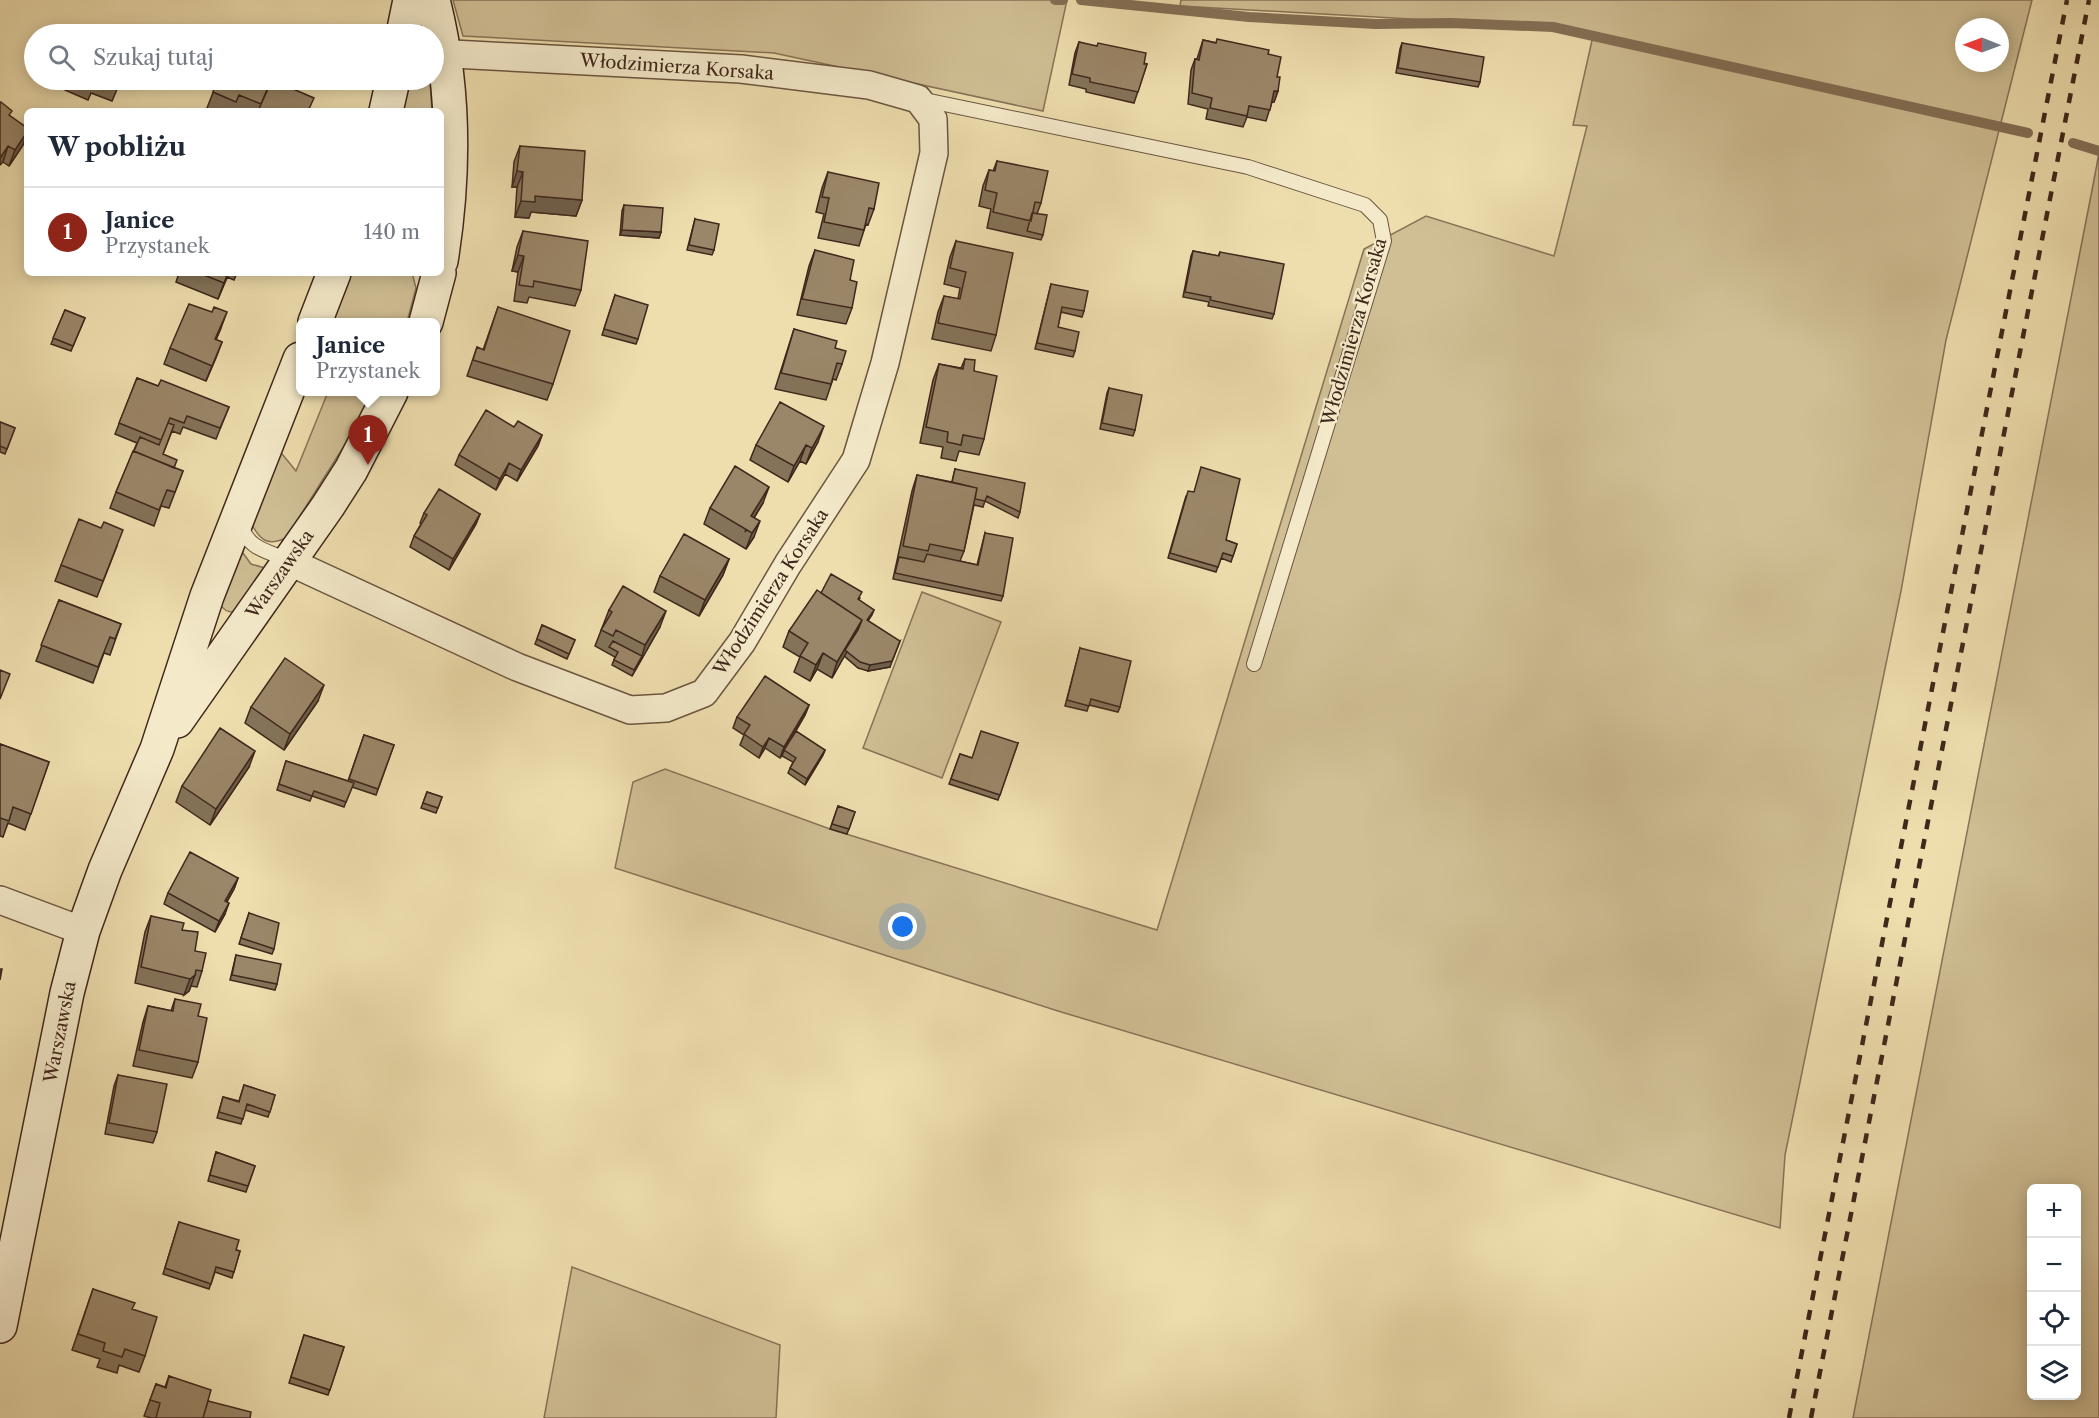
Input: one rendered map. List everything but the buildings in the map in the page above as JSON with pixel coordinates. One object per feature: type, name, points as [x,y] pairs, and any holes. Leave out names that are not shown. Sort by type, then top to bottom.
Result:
[{"type":"street","points":[[406,24],[410,0]]},
{"type":"street","points":[[433,0],[436,24]]},
{"type":"street","name":"Włodzimierza Korsaka","points":[[290,561],[517,667],[630,710],[666,708],[704,693],[742,642],[788,564],[856,460],[885,363],[934,153],[933,119],[918,99],[869,85],[741,69],[444,53]]},
{"type":"street","points":[[444,80],[451,117],[451,172],[444,234]]},
{"type":"street","points":[[387,108],[391,90]]},
{"type":"street","points":[[317,318],[333,276]]},
{"type":"street","points":[[430,300],[438,276]]},
{"type":"street","name":"Warszawska","points":[[0,1326],[67,993],[83,931],[105,870],[157,749],[207,596],[296,368]]},
{"type":"street","name":"Warszawska","points":[[157,749],[290,561],[351,470],[389,396]]},
{"type":"street","points":[[0,900],[83,931]]},
{"type":"lane","name":"Włodzimierza Korsaka","points":[[918,99],[1248,167],[1365,205],[1380,220],[1384,241],[1254,664]]},
{"type":"lane","points":[[241,511],[244,537],[257,549],[290,561]]},
{"type":"shaded area","points":[[453,0],[1067,0],[1043,111],[774,53],[463,36]]},
{"type":"shaded area","points":[[1181,0],[2032,0],[1946,340],[1901,591],[1785,1155],[1780,1228],[1058,1011],[615,868],[633,782],[665,769],[830,829],[1157,930],[1364,249],[1426,216],[1554,256],[1587,126],[1573,125],[1593,36],[1553,27],[1180,6]]},
{"type":"shaded area","points":[[407,90],[431,90],[432,108],[402,108]]},
{"type":"shaded area","points":[[2099,153],[2099,1418],[1853,1418]]},
{"type":"shaded area","points":[[350,276],[413,276],[416,288],[408,318],[329,318]]},
{"type":"shaded area","points":[[326,396],[375,396],[286,538],[270,542],[262,538],[252,525],[278,449],[296,471]]},
{"type":"shaded area","points":[[240,549],[251,564],[265,568],[236,612],[231,612],[225,610],[220,604]]},
{"type":"shaded area","points":[[922,592],[1001,622],[942,778],[863,748]]},
{"type":"shaded area","points":[[572,1267],[780,1345],[776,1418],[544,1418]]},
{"type":"waterway","points":[[1055,0],[1063,0]]},
{"type":"waterway","points":[[1081,0],[1249,17],[1376,24],[1451,23],[1553,27],[2028,133]]},
{"type":"waterway","points":[[2073,143],[2099,151]]},
{"type":"railway","points":[[1789,1418],[2067,0]]},
{"type":"railway","points":[[1811,1418],[2089,0]]},
{"type":"place","name":"Janice","points":[[368,465]]}]
